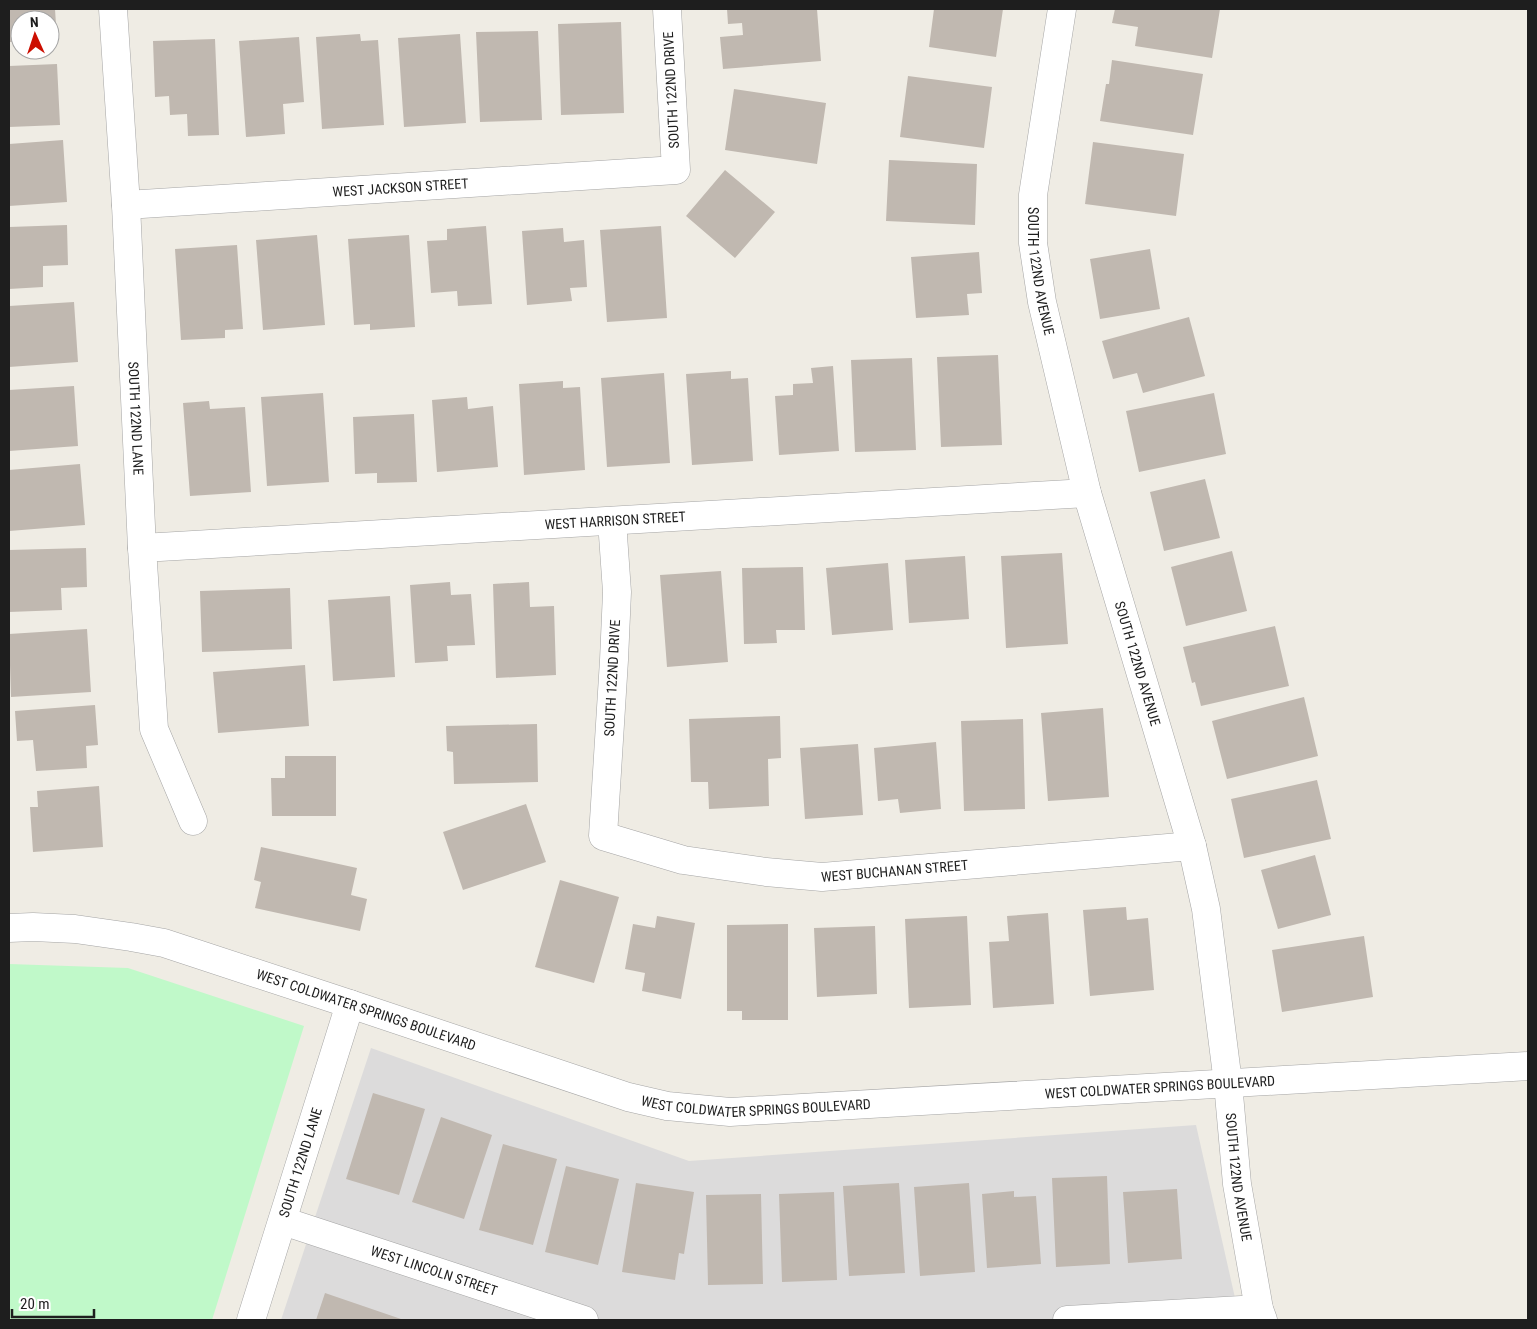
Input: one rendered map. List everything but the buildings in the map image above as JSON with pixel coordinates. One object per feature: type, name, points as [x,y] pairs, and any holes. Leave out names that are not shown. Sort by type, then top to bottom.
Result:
[{"type":"street","name":"SOUTH 122ND LANE","points":[[113,9],[126,205],[142,548],[154,729],[193,820]]},
{"type":"street","name":"SOUTH 122ND DRIVE","points":[[667,9],[676,170]]},
{"type":"street","name":"SOUTH 122ND AVENUE","points":[[1062,9],[1033,195],[1033,243],[1042,302],[1087,493],[1192,846],[1206,909],[1228,1083],[1237,1184],[1261,1314]]},
{"type":"street","name":"WEST JACKSON STREET","points":[[126,205],[676,170]]},
{"type":"street","name":"WEST HARRISON STREET","points":[[142,548],[1087,493]]},
{"type":"street","name":"SOUTH 122ND DRIVE","points":[[603,836],[616,592],[612,521]]},
{"type":"street","name":"WEST BUCHANAN STREET","points":[[603,836],[683,860],[766,872],[822,877],[1192,846]]},
{"type":"street","name":"WEST COLDWATER SPRINGS BOULEVARD","points":[[9,928],[33,926],[75,929],[164,943],[628,1097],[667,1106],[730,1112],[1528,1066]]},
{"type":"street","name":"SOUTH 122ND LANE","points":[[251,1320],[350,1004]]},
{"type":"street","name":"WEST LINCOLN STREET","points":[[283,1221],[584,1320]]},
{"type":"street","points":[[1067,1320],[1261,1314]]},
{"type":"shaded area","points":[[371,1048],[689,1161],[1196,1125],[1240,1320],[281,1320]]},
{"type":"green space","points":[[9,964],[128,968],[304,1026],[212,1320],[9,1320]]}]
